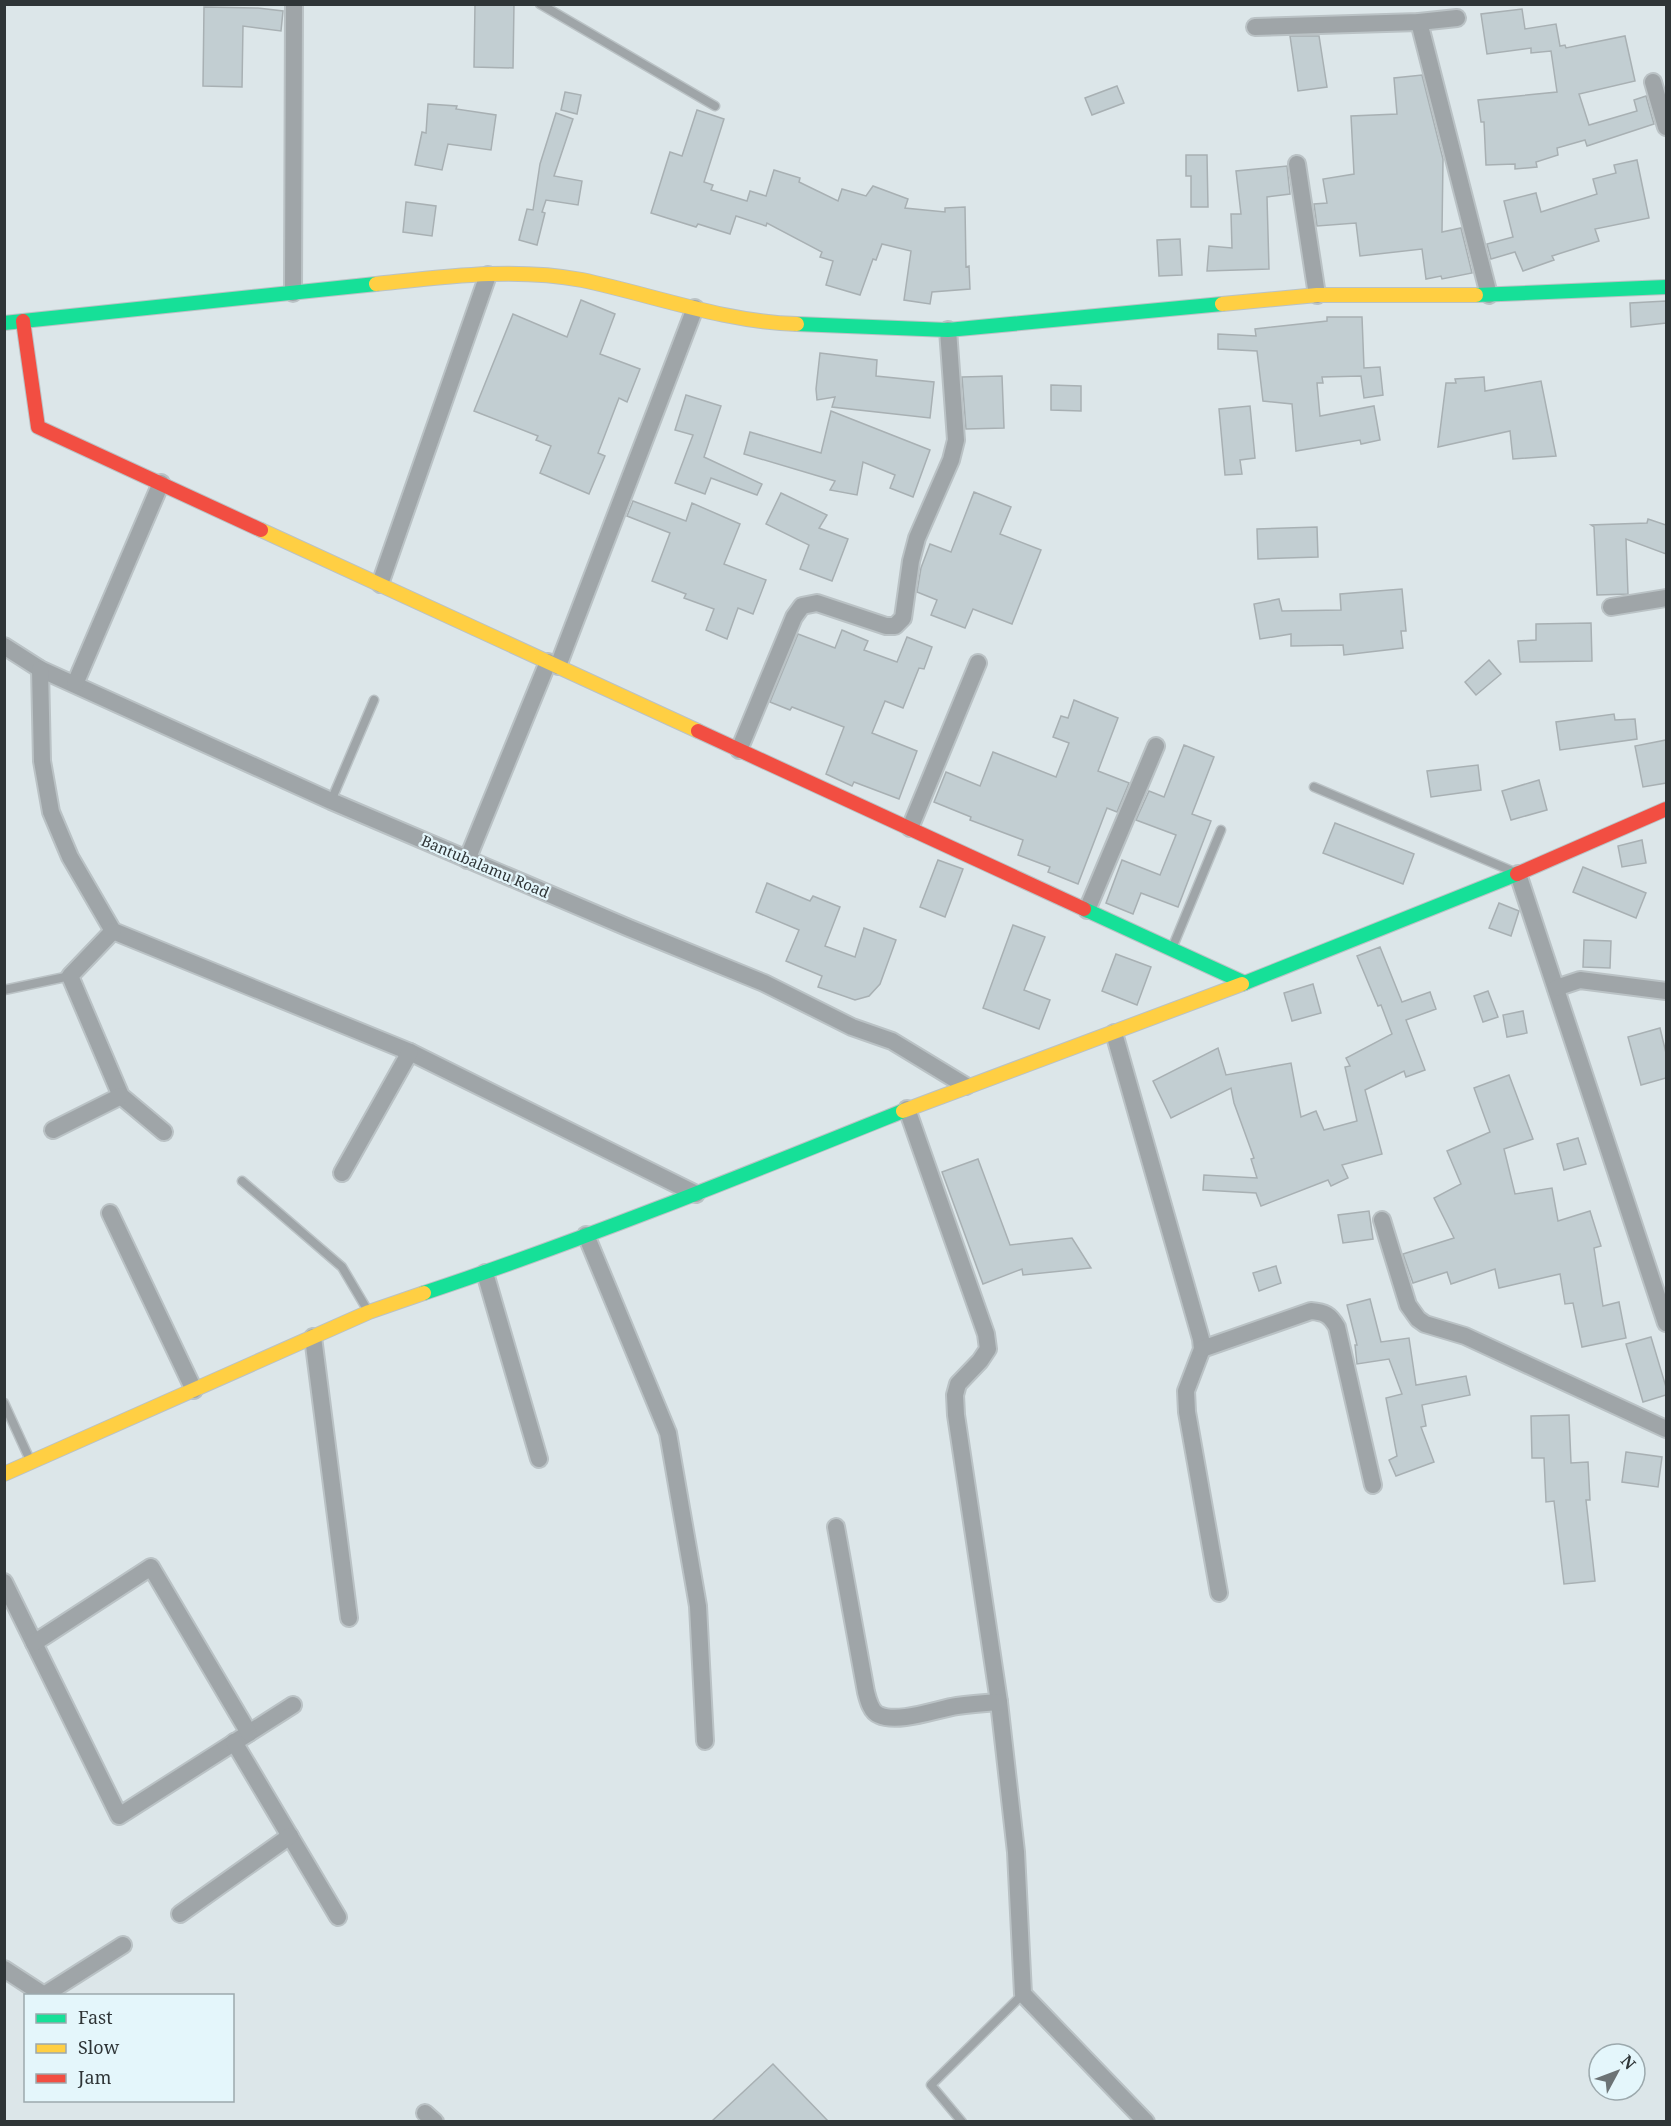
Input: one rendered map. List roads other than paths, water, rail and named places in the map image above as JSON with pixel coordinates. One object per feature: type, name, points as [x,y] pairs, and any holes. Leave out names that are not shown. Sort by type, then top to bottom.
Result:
[{"type":"street","points":[[293,293],[294,4]]},
{"type":"street","points":[[1255,27],[1419,22],[1457,18]]},
{"type":"street","points":[[1419,22],[1489,295]]},
{"type":"street","points":[[1653,82],[1666,127]]},
{"type":"street","points":[[1297,164],[1317,295]]},
{"type":"street","points":[[4,323],[467,275],[542,274],[579,280],[754,321],[948,330],[1317,295],[1489,295],[1666,287]]},
{"type":"street","points":[[380,584],[488,275]]},
{"type":"street","points":[[467,860],[553,664],[695,308]]},
{"type":"street","points":[[23,321],[38,426],[1245,983]]},
{"type":"street","points":[[739,750],[794,616],[802,606],[817,603],[886,626],[895,626],[903,618],[910,561],[917,538],[951,460],[956,440],[948,330]]},
{"type":"street","points":[[75,684],[161,483]]},
{"type":"street","points":[[1611,607],[1666,598]]},
{"type":"street","name":"Bantubalamu Road","points":[[4,646],[40,669],[331,801],[764,983],[852,1027],[892,1041],[966,1086]]},
{"type":"street","points":[[910,828],[978,663]]},
{"type":"street","points":[[40,669],[42,761],[51,812],[70,857],[113,930],[410,1052],[696,1194]]},
{"type":"street","points":[[1087,910],[1156,746]]},
{"type":"street","points":[[4,1474],[369,1312],[485,1274],[696,1194],[966,1086],[1245,983],[1518,874],[1666,809]]},
{"type":"street","points":[[1518,874],[1666,1323]]},
{"type":"street","points":[[113,930],[70,976],[122,1096],[164,1132]]},
{"type":"street","points":[[1556,988],[1580,980],[1666,991]]},
{"type":"street","points":[[1114,1033],[1202,1339],[1202,1349],[1186,1391],[1187,1412],[1219,1593]]},
{"type":"street","points":[[342,1173],[410,1052]]},
{"type":"street","points":[[53,1130],[122,1096]]},
{"type":"street","points":[[907,1109],[986,1334],[988,1349],[958,1384],[955,1395],[999,1702],[1016,1852],[1023,1994],[1146,2121]]},
{"type":"street","points":[[110,1213],[194,1390]]},
{"type":"street","points":[[1382,1220],[1408,1305],[1418,1319],[1425,1324],[1465,1336],[1666,1429]]},
{"type":"street","points":[[586,1235],[668,1433],[698,1606],[705,1741]]},
{"type":"street","points":[[485,1274],[538,1459]]},
{"type":"street","points":[[1202,1349],[1311,1311],[1323,1312],[1331,1316],[1337,1327],[1373,1485]]},
{"type":"street","points":[[313,1337],[350,1618]]},
{"type":"street","points":[[836,1527],[866,1692],[874,1711],[878,1715],[889,1718],[957,1706],[999,1702]]},
{"type":"street","points":[[34,1643],[151,1567],[290,1836],[338,1917]]},
{"type":"street","points":[[4,1582],[119,1816],[292,1705]]},
{"type":"street","points":[[180,1914],[290,1836]]},
{"type":"street","points":[[46,1994],[123,1945]]},
{"type":"street","points":[[4,1969],[42,1994]]},
{"type":"lane","points":[[540,4],[715,106]]},
{"type":"lane","points":[[331,801],[374,700]]},
{"type":"lane","points":[[1314,787],[1518,874]]},
{"type":"lane","points":[[1172,949],[1221,830]]},
{"type":"lane","points":[[4,990],[70,976]]},
{"type":"lane","points":[[242,1181],[342,1267],[369,1312]]},
{"type":"lane","points":[[4,1403],[31,1462]]},
{"type":"lane","points":[[963,2121],[931,2085],[1023,1994]]}]
